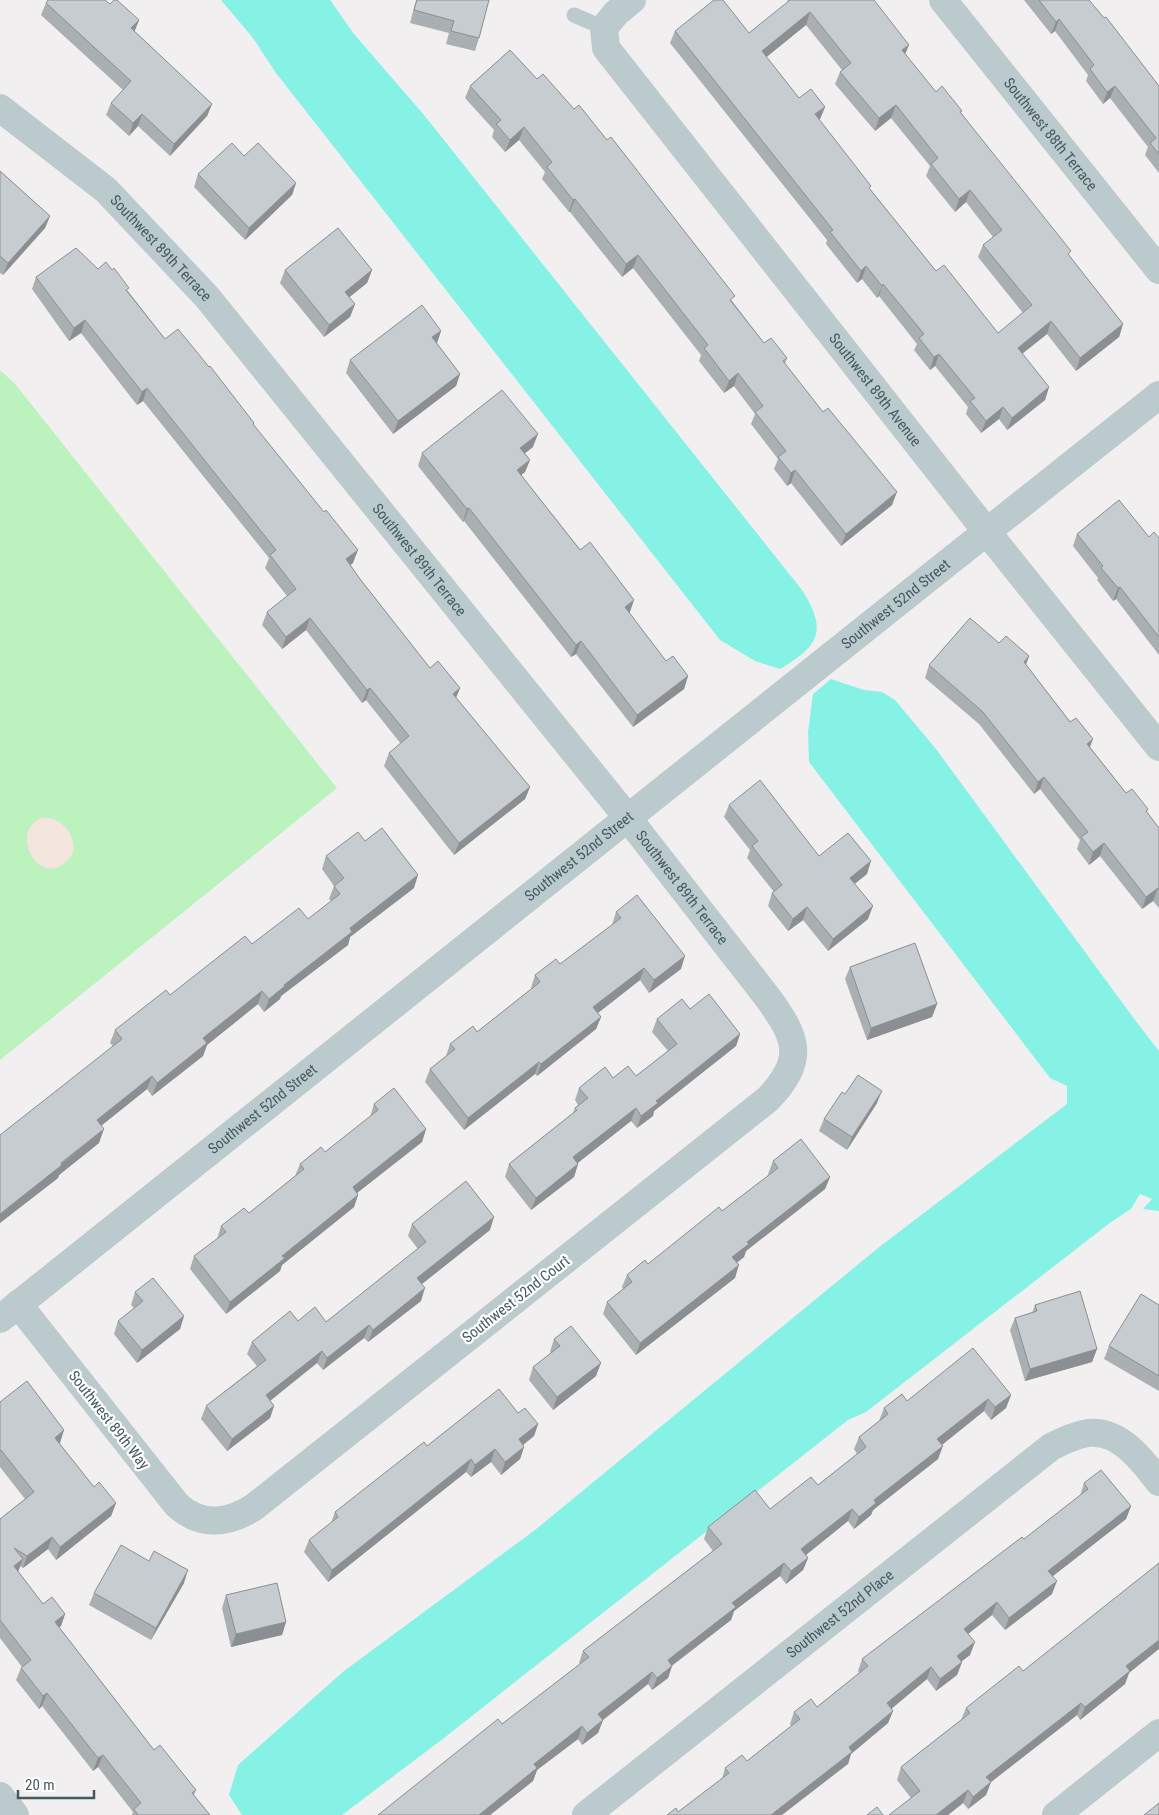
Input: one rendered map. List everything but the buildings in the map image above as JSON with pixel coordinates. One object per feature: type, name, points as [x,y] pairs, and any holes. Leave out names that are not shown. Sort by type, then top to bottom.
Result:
[{"type":"street","points":[[604,28],[616,13],[632,0]]},
{"type":"street","name":"Southwest 88th Terrace","points":[[943,0],[1159,270]]},
{"type":"street","name":"Southwest 89th Avenue","points":[[604,28],[606,48],[1159,747]]},
{"type":"street","name":"Southwest 89th Terrace","points":[[0,108],[106,190],[207,297],[627,817],[781,1015],[790,1033],[793,1050]]},
{"type":"street","name":"Southwest 52nd Street","points":[[9,1312],[627,817],[787,692],[1159,395]]},
{"type":"street","name":"Southwest 52nd Court","points":[[211,1521],[234,1517],[254,1507],[768,1099],[781,1086],[789,1072],[793,1050]]},
{"type":"street","name":"Southwest 89th Way","points":[[9,1312],[171,1499],[193,1518],[211,1521]]},
{"type":"street","name":"Southwest 52nd Place","points":[[586,1815],[1051,1447],[1073,1437],[1089,1433],[1103,1433],[1116,1438],[1131,1449],[1159,1482]]},
{"type":"street","points":[[1056,1815],[1159,1733]]},
{"type":"street","points":[[0,1796],[15,1815]]},
{"type":"lane","points":[[574,15],[604,28]]},
{"type":"green space","points":[[0,370],[15,384],[337,788],[0,1060]]},
{"type":"sand","points":[[41,818],[50,818],[63,825],[72,839],[72,854],[69,859],[58,867],[48,868],[39,864],[32,856],[28,846],[27,835],[32,825]]},
{"type":"water","points":[[221,0],[330,0],[354,34],[424,115],[802,590],[815,616],[817,627],[811,645],[804,653],[780,669],[755,661],[720,640],[276,73],[253,38]]},
{"type":"water","points":[[831,679],[864,690],[882,692],[895,700],[936,749],[1159,1051],[1159,1211],[1143,1209],[1152,1199],[1140,1194],[1131,1209],[1111,1222],[866,1412],[848,1420],[444,1738],[342,1815],[242,1815],[229,1795],[238,1765],[344,1671],[535,1530],[878,1248],[1067,1104],[1067,1086],[1050,1078],[809,762],[808,732],[813,694]]}]
